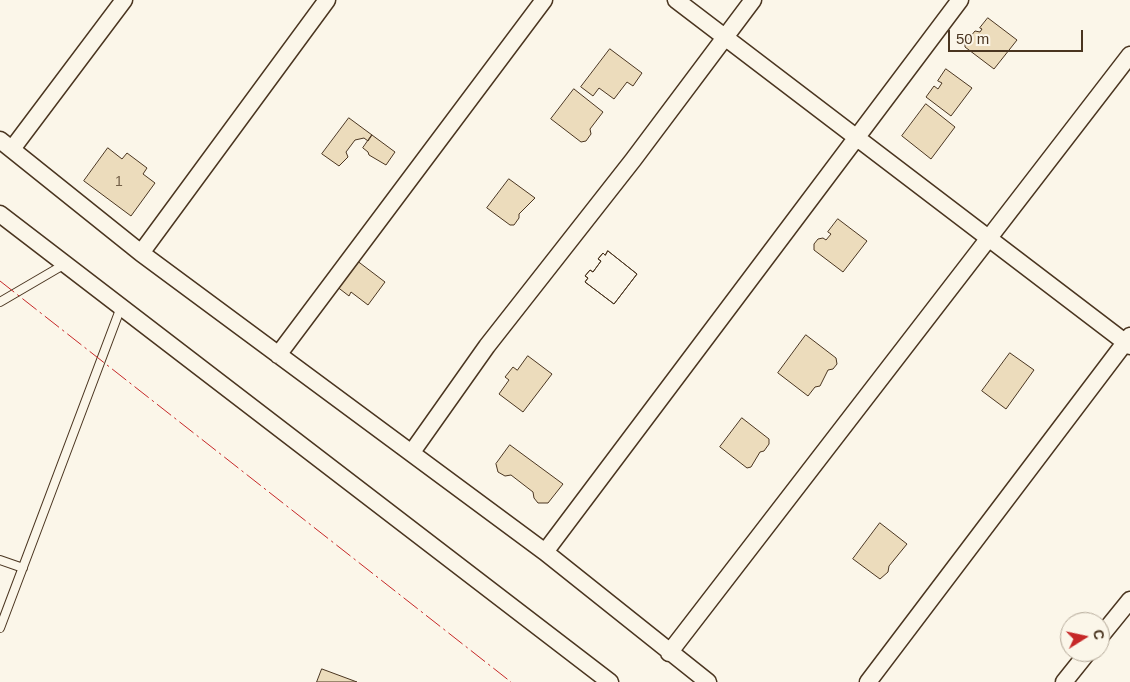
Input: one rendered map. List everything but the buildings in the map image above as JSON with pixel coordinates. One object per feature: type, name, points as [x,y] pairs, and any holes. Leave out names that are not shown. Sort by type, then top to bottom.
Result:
[{"type":"street","points":[[124,0],[6,145],[141,253],[545,552],[669,653],[708,682]]},
{"type":"street","points":[[141,253],[327,0]]},
{"type":"street","points":[[278,355],[544,0]]},
{"type":"street","points":[[676,0],[724,39],[1128,341],[868,682]]},
{"type":"street","points":[[412,452],[487,346],[634,160],[753,0]]},
{"type":"street","points":[[545,552],[960,0]]},
{"type":"street","points":[[669,653],[1130,55]]},
{"type":"street","points":[[0,214],[610,682]]},
{"type":"street","points":[[1110,625],[1130,600]]},
{"type":"street","points":[[1064,682],[1080,662]]},
{"type":"lane","points":[[0,302],[65,264]]},
{"type":"lane","points":[[0,628],[121,307]]},
{"type":"lane","points":[[0,560],[23,568]]},
{"type":"power","points":[[0,281],[511,682]]}]
